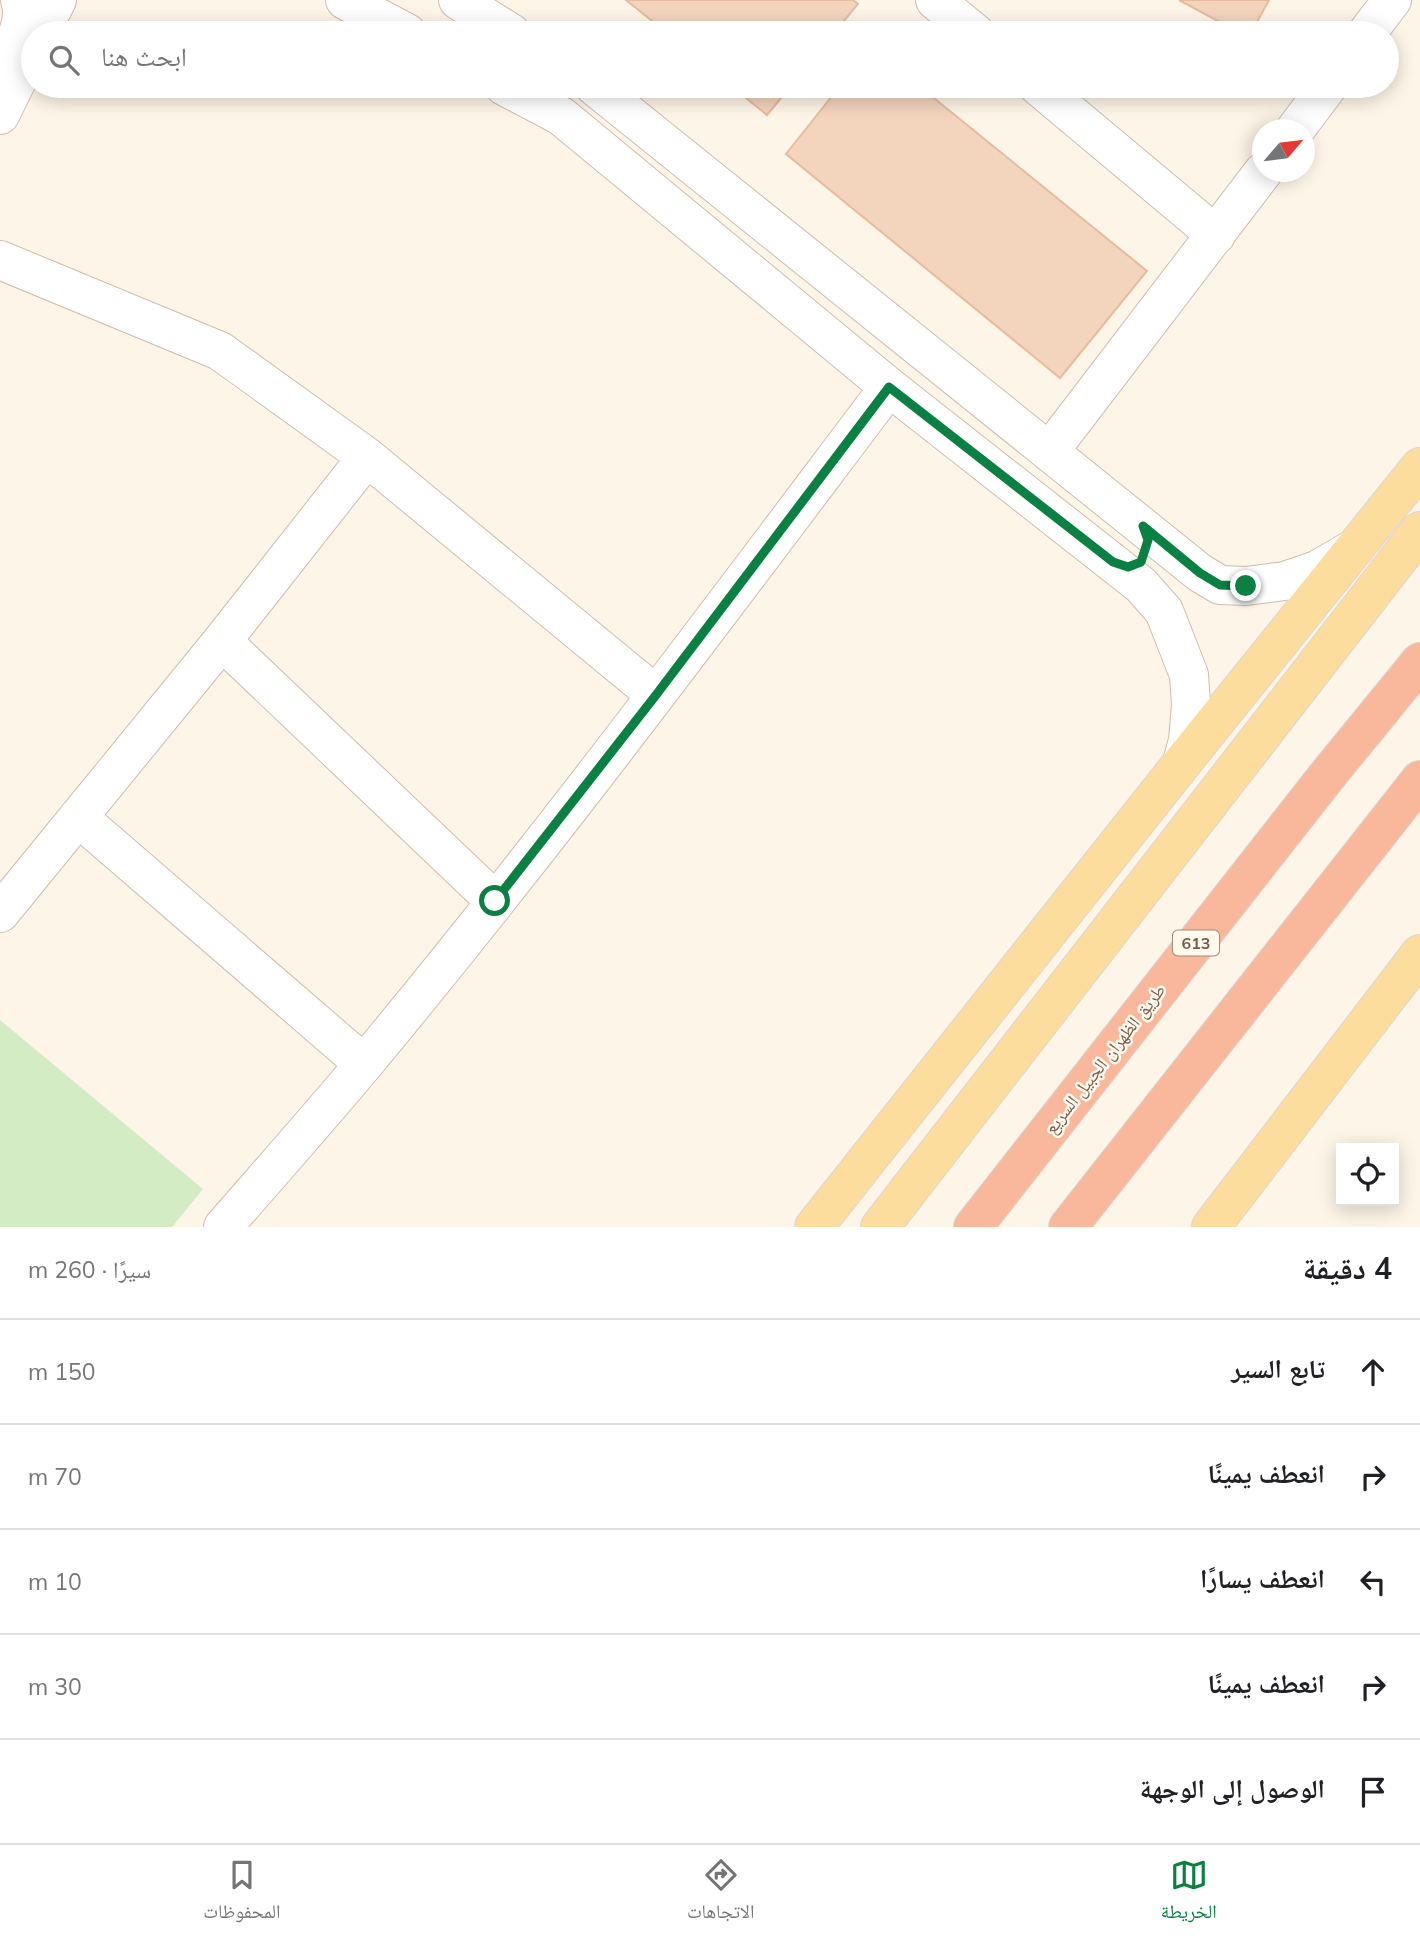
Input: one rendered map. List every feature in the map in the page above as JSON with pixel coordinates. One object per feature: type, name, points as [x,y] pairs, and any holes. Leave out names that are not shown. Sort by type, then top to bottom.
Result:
[{"type":"highway","name":"طريق الظهران الجبيل السريع","points":[[973,1227],[1326,777],[1420,662]]},
{"type":"highway","points":[[1068,1227],[1412,791]]},
{"type":"main road","points":[[814,1227],[1420,467]]},
{"type":"main road","points":[[880,1227],[1420,531]]},
{"type":"main road","points":[[1211,1227],[1420,954]]},
{"type":"street","points":[[20,0],[21,21]]},
{"type":"street","points":[[46,21],[57,0]]},
{"type":"street","points":[[345,0],[384,21]]},
{"type":"street","points":[[458,0],[492,21]]},
{"type":"street","points":[[935,0],[960,21]]},
{"type":"street","points":[[1376,21],[1392,0]]},
{"type":"street","points":[[0,70],[21,25]]},
{"type":"street","points":[[0,115],[21,72]]},
{"type":"street","points":[[527,98],[561,116],[889,387],[1141,585],[1164,611],[1189,675],[1191,705],[1188,740],[1182,763]]},
{"type":"street","points":[[609,98],[1200,573],[1220,585],[1246,586],[1285,581],[1317,570],[1357,547]]},
{"type":"street","points":[[1052,98],[1216,235]]},
{"type":"street","points":[[1303,119],[1319,98]]},
{"type":"street","points":[[1049,452],[1256,182]]},
{"type":"street","points":[[0,260],[220,351],[367,457],[656,695]]},
{"type":"street","points":[[223,1227],[364,1064],[495,901],[656,695],[889,387]]},
{"type":"street","points":[[0,913],[222,641],[367,457]]},
{"type":"street","points":[[1113,562],[1128,567],[1141,562],[1148,540],[1143,526]]},
{"type":"street","points":[[222,641],[495,901]]},
{"type":"street","points":[[78,817],[364,1064]]},
{"type":"green space","points":[[0,1020],[203,1189],[172,1227],[0,1227]]},
{"type":"building","points":[[626,0],[853,0],[858,4],[844,21],[652,21]]},
{"type":"building","points":[[1179,0],[1269,0],[1258,21],[1218,21]]},
{"type":"building","points":[[746,98],[781,98],[767,115]]},
{"type":"building","points":[[830,98],[934,98],[1147,271],[1060,378],[786,154]]},
{"type":"route","points":[[495,901],[656,695],[889,387],[1113,562],[1128,567],[1141,562],[1148,540],[1143,526],[1200,573],[1220,585],[1246,586]]}]
